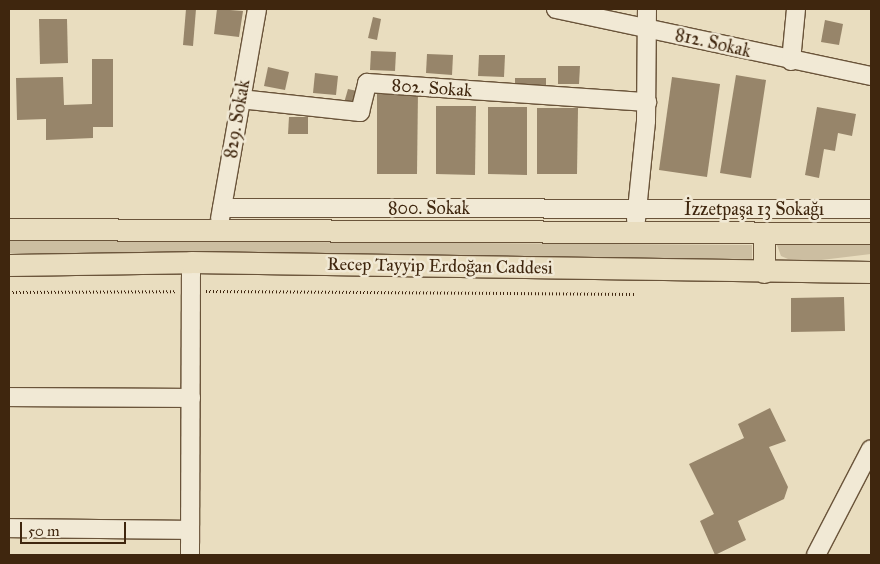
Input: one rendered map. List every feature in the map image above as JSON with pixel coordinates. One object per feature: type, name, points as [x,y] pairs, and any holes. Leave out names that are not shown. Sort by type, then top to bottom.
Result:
[{"type":"main road","points":[[822,232],[871,218]]},
{"type":"main road","name":"Recep Tayyip Erdoğan Caddesi","points":[[9,229],[871,233]]},
{"type":"main road","points":[[764,234],[764,272]]},
{"type":"main road","name":"Recep Tayyip Erdoğan Caddesi","points":[[9,265],[191,262],[764,272],[871,272]]},
{"type":"street","name":"829. Sokak","points":[[218,229],[257,9]]},
{"type":"street","name":"812. Sokak","points":[[556,9],[791,61],[871,76]]},
{"type":"street","points":[[634,232],[647,102],[645,28],[647,9]]},
{"type":"street","points":[[791,61],[796,9]]},
{"type":"street","name":"802. Sokak","points":[[240,99],[360,112],[367,83],[647,102]]},
{"type":"street","name":"800. Sokak","points":[[222,208],[637,209]]},
{"type":"street","name":"İzzetpaşa 13 Sokağı","points":[[637,209],[871,209]]},
{"type":"street","points":[[190,555],[191,262]]},
{"type":"street","points":[[9,396],[191,398]]},
{"type":"street","points":[[816,555],[871,449]]},
{"type":"street","points":[[9,528],[190,530]]},
{"type":"path","points":[[9,292],[191,291],[634,294]]},
{"type":"shaded area","points":[[9,240],[752,245],[752,259],[9,253]]},
{"type":"shaded area","points":[[871,244],[871,254],[813,261],[788,259],[781,256],[777,245]]},
{"type":"building","points":[[186,9],[196,9],[193,46],[183,45]]},
{"type":"building","points":[[217,9],[243,11],[239,37],[214,34]]},
{"type":"building","points":[[373,17],[381,19],[377,40],[368,38]]},
{"type":"building","points":[[39,19],[67,19],[68,63],[40,64]]},
{"type":"building","points":[[825,20],[843,24],[839,45],[821,42]]},
{"type":"building","points":[[371,51],[396,52],[395,71],[370,70]]},
{"type":"building","points":[[427,54],[453,55],[452,75],[426,73]]},
{"type":"building","points":[[479,55],[505,55],[504,77],[478,76]]},
{"type":"building","points":[[92,59],[113,59],[113,127],[93,127],[93,138],[46,140],[46,119],[17,120],[16,78],[63,77],[64,105],[92,104]]},
{"type":"building","points":[[558,66],[580,66],[579,84],[558,84]]},
{"type":"building","points":[[268,67],[289,72],[285,90],[264,86]]},
{"type":"building","points":[[315,73],[338,76],[336,95],[313,93]]},
{"type":"building","points":[[736,75],[766,80],[751,178],[720,173]]},
{"type":"building","points":[[672,77],[720,84],[707,177],[659,170]]},
{"type":"building","points":[[515,78],[546,78],[546,86],[515,85]]},
{"type":"building","points":[[348,89],[357,91],[353,105],[344,103]]},
{"type":"building","points":[[377,90],[418,90],[417,174],[377,174]]},
{"type":"building","points":[[436,106],[476,106],[475,175],[436,174]]},
{"type":"building","points":[[488,107],[527,107],[527,175],[488,174]]},
{"type":"building","points":[[817,107],[856,114],[852,136],[838,133],[835,151],[824,149],[819,178],[805,175]]},
{"type":"building","points":[[537,108],[578,108],[577,174],[537,174]]},
{"type":"building","points":[[289,117],[308,117],[308,134],[288,134]]},
{"type":"building","points":[[844,297],[845,331],[791,332],[791,298]]},
{"type":"building","points":[[770,408],[786,441],[769,447],[788,487],[784,499],[738,521],[746,540],[715,555],[700,521],[714,514],[689,464],[744,438],[738,424]]}]
